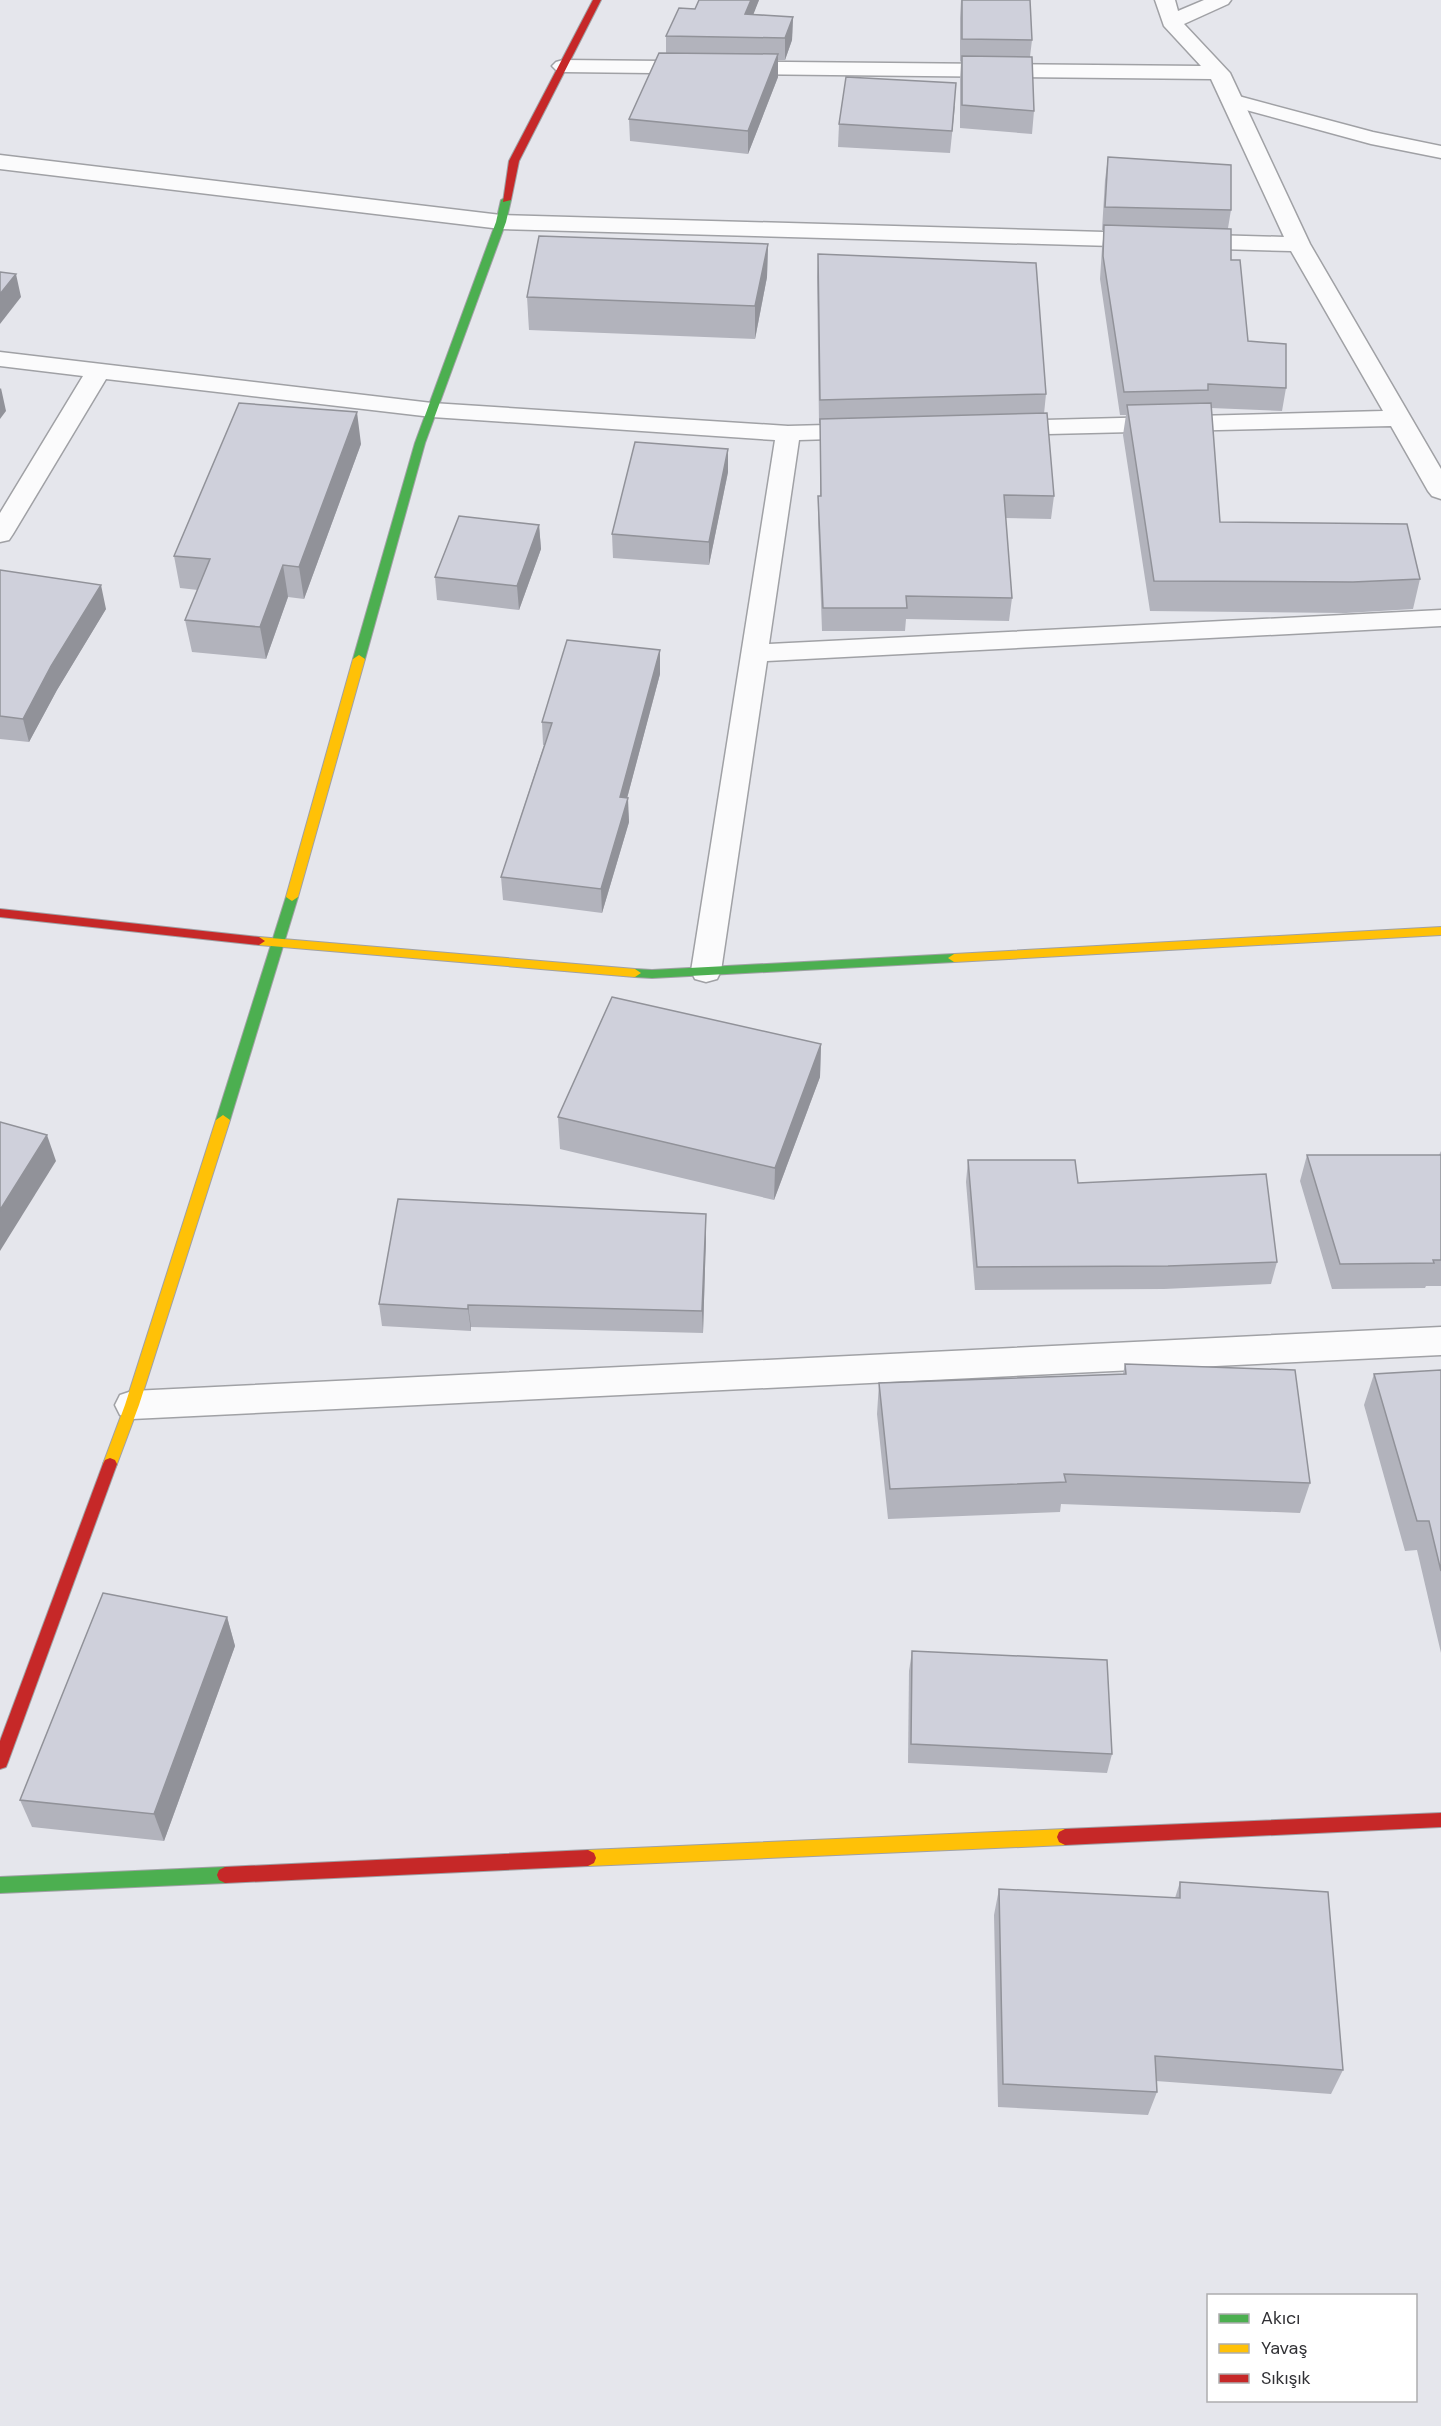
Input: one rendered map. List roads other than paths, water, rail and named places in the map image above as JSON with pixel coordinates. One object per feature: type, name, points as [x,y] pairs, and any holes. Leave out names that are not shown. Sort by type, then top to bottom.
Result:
[{"type":"street","points":[[2,1749],[132,1405],[279,943],[420,443],[501,222],[514,161],[597,0]]},
{"type":"street","points":[[1165,0],[1171,22],[1219,73],[1299,244],[1441,491]]},
{"type":"street","points":[[1171,22],[1221,0]]},
{"type":"street","points":[[563,66],[1219,73]]},
{"type":"street","points":[[0,162],[501,222],[1299,244]]},
{"type":"street","points":[[0,359],[432,410],[788,433],[884,431]]},
{"type":"street","points":[[0,534],[98,371]]},
{"type":"street","points":[[980,429],[1397,418]]},
{"type":"street","points":[[706,971],[788,433]]},
{"type":"street","points":[[755,653],[1441,618]]},
{"type":"street","points":[[0,912],[279,943],[652,974],[1441,931]]},
{"type":"street","points":[[132,1405],[1441,1341]]},
{"type":"street","points":[[0,1886],[1441,1820]]},
{"type":"lane","points":[[1231,100],[1371,138],[1441,152]]}]
